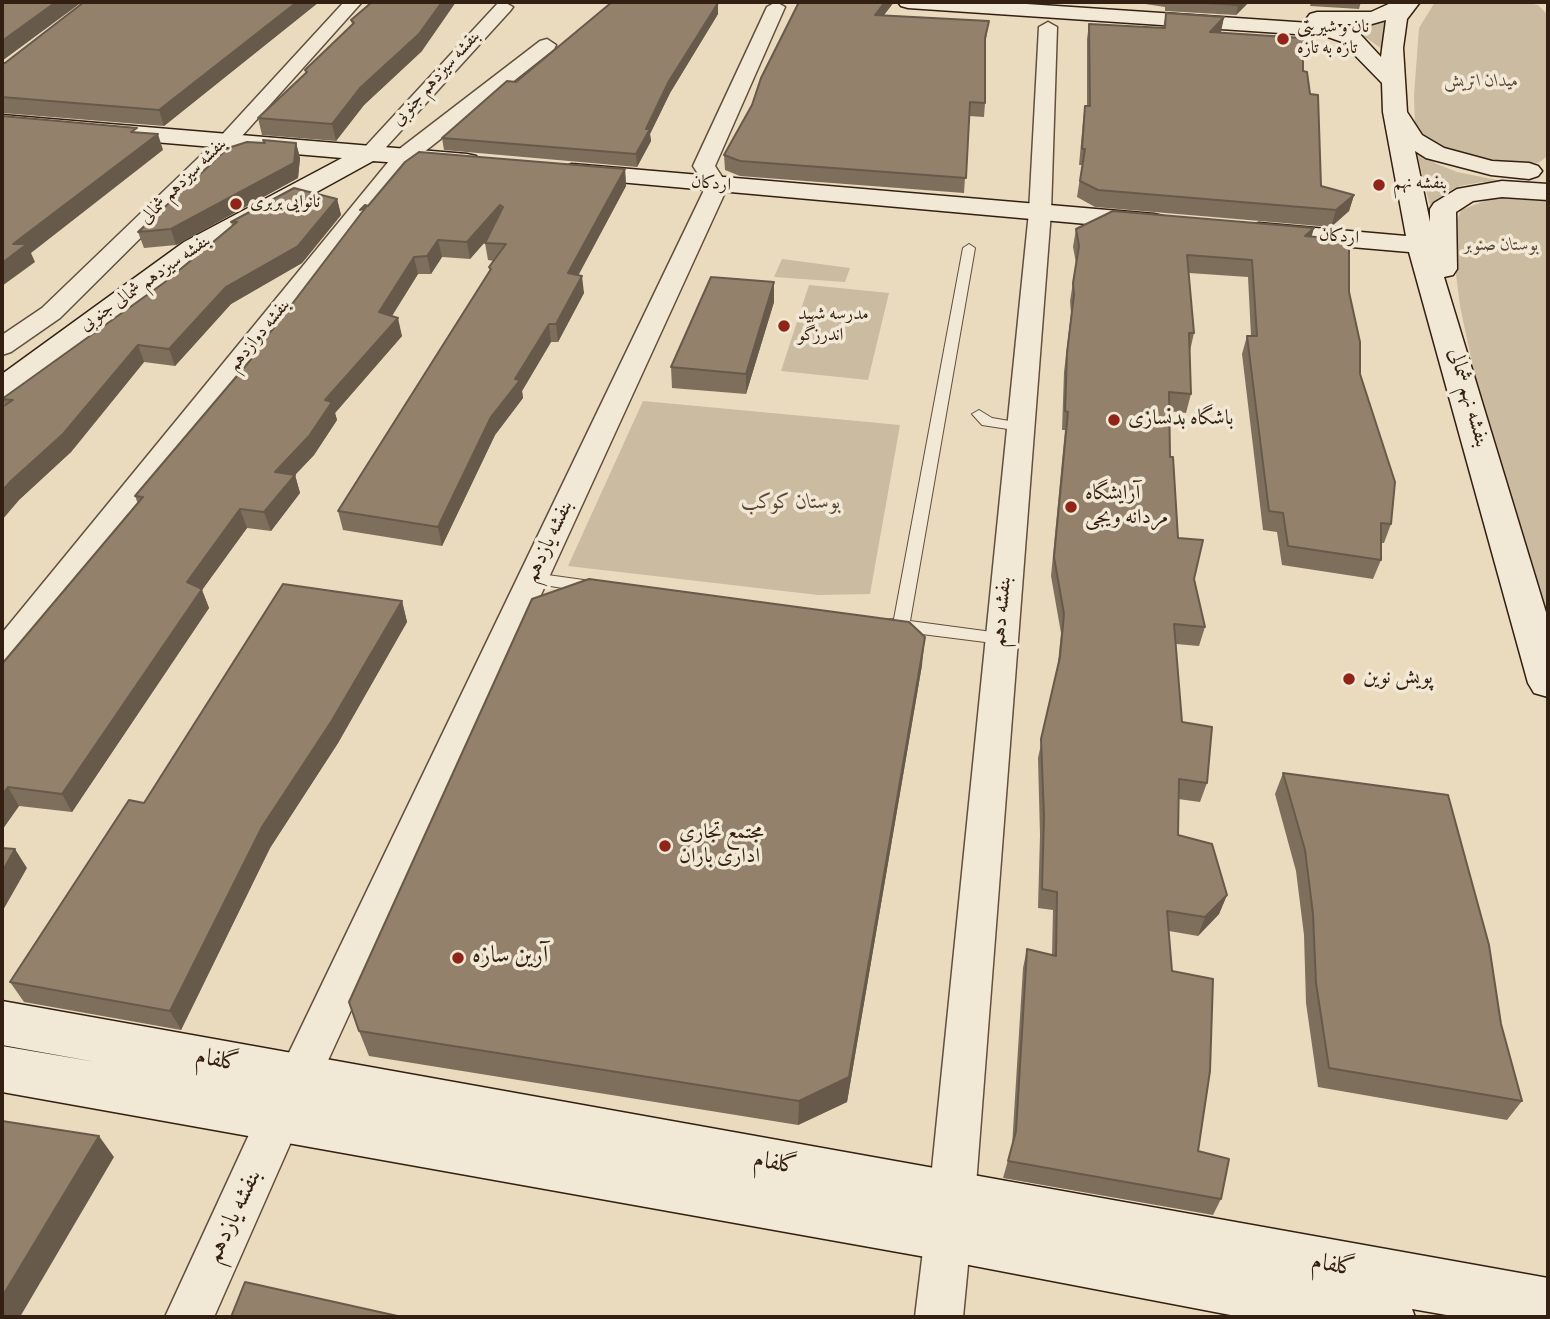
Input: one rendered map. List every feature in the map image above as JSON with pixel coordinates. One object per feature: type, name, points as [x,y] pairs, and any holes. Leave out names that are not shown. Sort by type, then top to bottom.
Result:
[{"type":"street","name":"بنفشه سیزدهم شمالی","points":[[2,347],[51,313],[226,142],[353,2]]},
{"type":"street","points":[[908,2],[1086,7]]},
{"type":"street","points":[[1018,2],[1271,21],[1327,30],[1350,37],[1394,97],[1413,140],[1435,153],[1491,168],[1530,172],[1548,169]]},
{"type":"street","points":[[1271,21],[1372,18],[1409,2]]},
{"type":"street","points":[[1394,97],[1392,48],[1397,19],[1409,2]]},
{"type":"street","name":"بنفشه سیزدهم جنوبی","points":[[371,152],[504,6]]},
{"type":"street","points":[[717,186],[704,166],[776,7]]},
{"type":"street","name":"بنفشه دهم","points":[[939,1317],[1040,212],[1048,26]]},
{"type":"street","name":"بنفشه دوازدهم","points":[[2,655],[406,155],[547,45]]},
{"type":"street","name":"بنفشه نهم شمالی","points":[[1394,97],[1421,245],[1548,683]]},
{"type":"street","points":[[2,122],[487,163]]},
{"type":"street","name":"بنفشه سیزدهم شمالی جنوبی","points":[[2,388],[194,248],[371,152]]},
{"type":"street","name":"اردکان","points":[[555,170],[1176,224]]},
{"type":"street","name":"بنفشه یازدهم","points":[[189,1317],[717,186]]},
{"type":"street","points":[[1465,391],[1443,271],[1443,209],[1466,194],[1502,189],[1548,192]]},
{"type":"street","name":"اردکان","points":[[1230,228],[1421,245]]},
{"type":"street","name":"گلفام","points":[[2,1023],[290,1097],[950,1216],[1548,1306]]},
{"type":"street","name":"گلفام","points":[[2,1069],[290,1097]]},
{"type":"street","name":"گلفام","points":[[950,1216],[1387,1317]]},
{"type":"lane","points":[[901,625],[969,248]]},
{"type":"lane","points":[[979,414],[987,422],[1021,427]]},
{"type":"lane","points":[[533,578],[610,589]]},
{"type":"lane","points":[[874,622],[1001,638]]},
{"type":"green space","name":"میدان اتریش","points":[[1435,2],[1523,2],[1538,5],[1548,15],[1548,156],[1538,163],[1477,160],[1437,144],[1415,128],[1414,95],[1419,28]]},
{"type":"green space","points":[[1387,20],[1382,49],[1368,39],[1335,27]]},
{"type":"green space","points":[[1416,151],[1457,172],[1507,182],[1482,182],[1460,186],[1444,194],[1431,209]]},
{"type":"green space","name":"بوستان صنوبر","points":[[1493,198],[1548,201],[1548,619],[1477,386],[1460,306],[1451,235],[1461,210]]},
{"type":"green space","points":[[782,259],[850,268],[845,282],[774,277]]},
{"type":"green space","points":[[809,285],[889,293],[868,380],[781,371]]},
{"type":"green space","name":"بوستان کوکب","points":[[643,401],[900,425],[870,594],[818,595],[568,566]]},
{"type":"building","points":[[2,2],[56,2],[2,41]]},
{"type":"building","points":[[84,2],[297,2],[159,110],[2,97],[2,64]]},
{"type":"building","points":[[372,2],[442,2],[419,34],[360,88],[332,124],[258,118],[307,72],[305,70],[354,23],[351,20]]},
{"type":"building","points":[[612,2],[718,3],[669,81],[646,129],[650,129],[636,154],[442,138],[507,81],[516,82]]},
{"type":"building","points":[[799,2],[885,2],[875,15],[989,21],[985,38],[985,103],[970,102],[966,178],[740,161],[724,155],[752,105],[761,78]]},
{"type":"building","points":[[1193,2],[1241,2],[1238,5]]},
{"type":"building","points":[[1166,13],[1224,17],[1210,32],[1303,38],[1303,71],[1307,72],[1310,94],[1318,95],[1321,186],[1354,195],[1336,210],[1098,190],[1080,181],[1085,149],[1082,149],[1085,106],[1090,106],[1089,24],[1165,28]]},
{"type":"building","points":[[2,116],[137,128],[131,132],[158,134],[13,244],[27,244],[2,263]]},
{"type":"building","points":[[263,140],[296,143],[294,163],[171,229],[138,232],[228,148],[247,142],[265,143]]},
{"type":"building","points":[[419,152],[625,169],[568,273],[582,276],[556,324],[549,324],[515,379],[520,380],[491,417],[438,527],[338,511],[491,269],[489,267],[506,244],[485,243],[503,207],[500,205],[467,242],[438,240],[427,256],[414,257],[379,312],[398,318],[325,400],[332,402],[309,436],[275,472],[295,475],[264,512],[240,509],[187,582],[202,589],[62,794],[8,787],[2,795],[2,664],[143,497],[135,496],[253,357],[248,357],[273,329],[366,207],[360,210],[365,205],[368,206],[405,162]]},
{"type":"building","points":[[294,188],[337,199],[298,246],[226,287],[169,349],[138,345],[63,434],[2,491],[2,407],[13,400],[2,399],[165,282],[237,222],[231,222]]},
{"type":"building","points":[[1113,211],[1314,228],[1305,236],[1349,240],[1349,292],[1360,342],[1360,374],[1395,482],[1391,524],[1381,523],[1381,560],[1288,546],[1283,513],[1269,511],[1247,336],[1257,336],[1252,260],[1187,255],[1194,333],[1189,333],[1191,394],[1169,392],[1170,457],[1173,457],[1178,538],[1203,540],[1194,579],[1205,627],[1174,624],[1182,722],[1212,727],[1207,783],[1179,779],[1178,835],[1212,844],[1227,895],[1205,917],[1167,911],[1172,971],[1213,979],[1210,1071],[1198,1151],[1229,1159],[1221,1199],[1008,1161],[1016,1131],[1027,949],[1056,956],[1057,892],[1042,889],[1044,816],[1041,739],[1060,657],[1064,614],[1054,557],[1068,412],[1065,411],[1067,353],[1079,246],[1076,229]]},
{"type":"building","points":[[711,277],[774,282],[746,374],[671,367]]},
{"type":"building","name":"مجتمع تجاری اداری باران","points":[[589,579],[909,622],[925,637],[849,1077],[799,1101],[359,1031],[349,1002],[532,599]]},
{"type":"building","points":[[283,584],[402,601],[331,722],[262,827],[170,1011],[10,982],[129,800],[144,803]]},
{"type":"building","points":[[1283,773],[1448,795],[1489,945],[1501,1024],[1522,1101],[1329,1068],[1316,983],[1313,914],[1305,850]]},
{"type":"building","points":[[2,848],[15,849],[2,872]]},
{"type":"building","points":[[2,1121],[99,1136],[2,1297]]},
{"type":"building","points":[[245,1282],[402,1317],[231,1317]]},
{"type":"place","name":"نان و شیرینی تازه به تازه","points":[[1283,39]]},
{"type":"place","name":"بنفشه نهم","points":[[1379,185]]},
{"type":"place","name":"نانوایی بربری","points":[[236,204]]},
{"type":"place","name":"مدرسه شهید اندرزگو","points":[[784,326]]},
{"type":"place","name":"باشگاه بدنسازی","points":[[1114,420]]},
{"type":"place","name":"آرایشگاه مردانه ویجی","points":[[1071,507]]},
{"type":"place","name":"پویش نوین","points":[[1349,679]]},
{"type":"place","name":"مجتمع تجاری اداری باران","points":[[665,846]]},
{"type":"place","name":"آرین سازه","points":[[458,958]]}]
